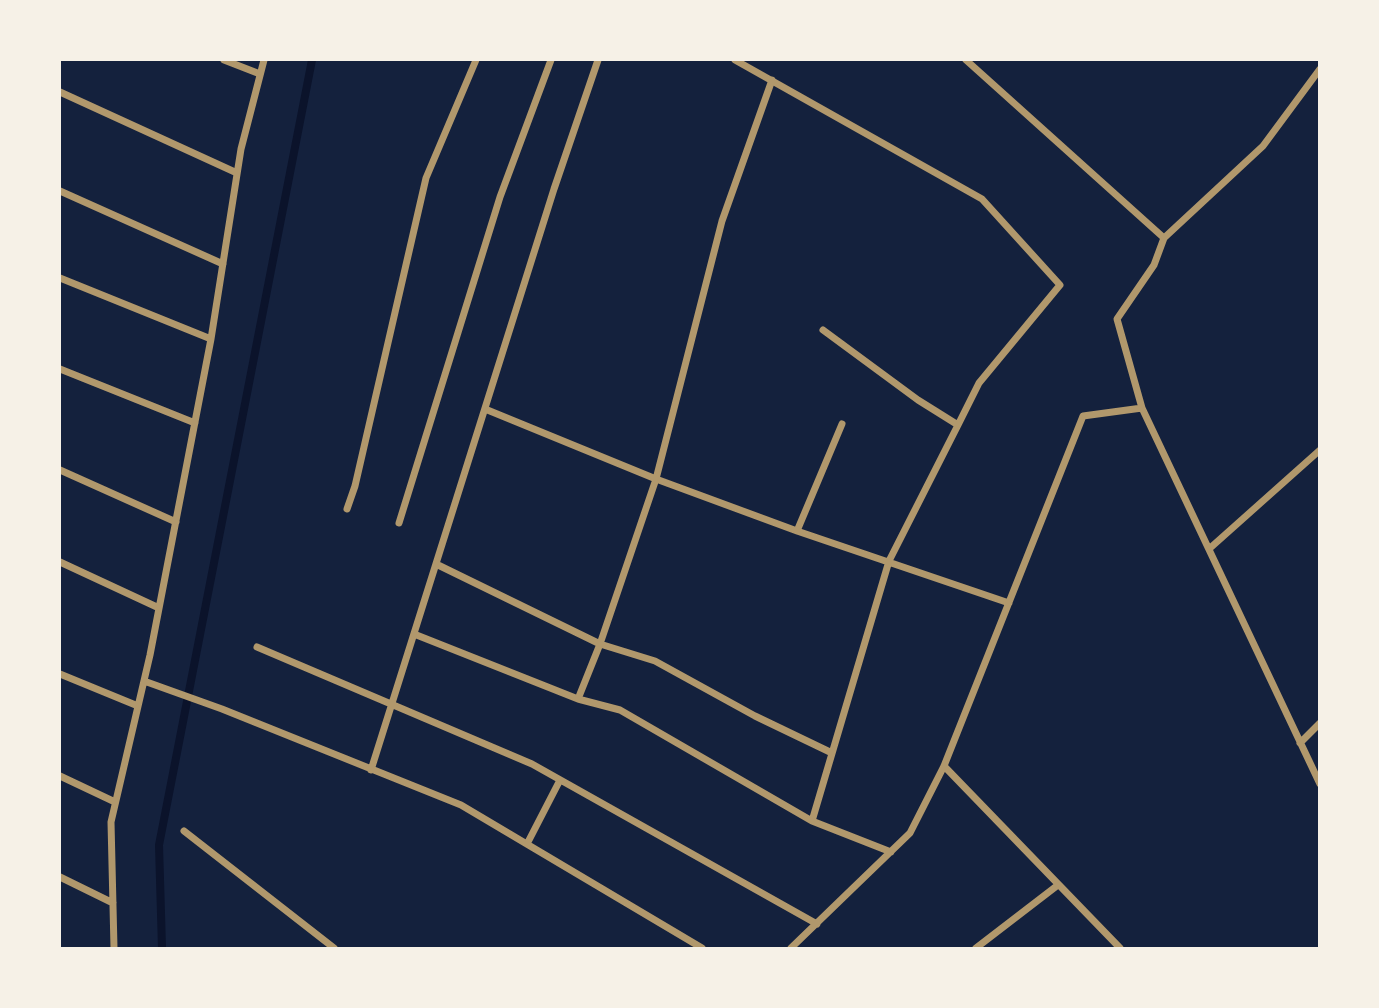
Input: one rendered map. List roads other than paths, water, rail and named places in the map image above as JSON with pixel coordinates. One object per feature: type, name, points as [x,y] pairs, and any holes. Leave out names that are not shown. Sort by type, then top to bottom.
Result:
[{"type":"street","points":[[224,60],[260,75]]},
{"type":"street","points":[[114,948],[111,821],[159,608],[211,339],[241,149],[264,60]]},
{"type":"street","points":[[346,509],[355,486],[426,178],[476,60]]},
{"type":"street","points":[[400,523],[500,197],[551,60]]},
{"type":"street","points":[[371,770],[554,189],[598,60]]},
{"type":"street","points":[[735,60],[982,199],[1060,285],[979,383],[889,561],[812,821]]},
{"type":"street","points":[[966,60],[1164,238]]},
{"type":"street","points":[[1320,69],[1263,146],[1164,238],[1154,265],[1117,319],[1142,408],[1320,784]]},
{"type":"street","points":[[578,699],[600,644],[656,479],[722,221],[772,80]]},
{"type":"street","points":[[60,92],[237,173]]},
{"type":"street","points":[[60,191],[223,264]]},
{"type":"street","points":[[60,278],[211,339]]},
{"type":"street","points":[[823,330],[918,400],[958,425]]},
{"type":"street","points":[[60,369],[195,423]]},
{"type":"street","points":[[791,948],[910,833],[944,766],[1083,416],[1142,408]]},
{"type":"street","points":[[485,409],[656,479],[797,531],[1009,603]]},
{"type":"street","points":[[797,531],[842,424]]},
{"type":"street","points":[[1209,549],[1320,450]]},
{"type":"street","points":[[60,470],[176,522]]},
{"type":"street","points":[[60,562],[159,608]]},
{"type":"street","points":[[436,564],[600,644],[655,661],[755,716],[832,753]]},
{"type":"street","points":[[414,634],[578,699],[620,710],[812,821],[891,852]]},
{"type":"street","points":[[257,647],[532,764],[817,924]]},
{"type":"street","points":[[60,674],[138,706]]},
{"type":"street","points":[[144,681],[222,709],[461,805],[702,948]]},
{"type":"street","points":[[1300,743],[1320,723]]},
{"type":"street","points":[[944,766],[1120,948]]},
{"type":"street","points":[[60,776],[116,802]]},
{"type":"street","points":[[527,844],[560,780]]},
{"type":"street","points":[[184,831],[334,948]]},
{"type":"street","points":[[60,877],[113,903]]},
{"type":"street","points":[[976,948],[1058,885]]},
{"type":"waterway","points":[[162,948],[159,845],[312,60]]}]
